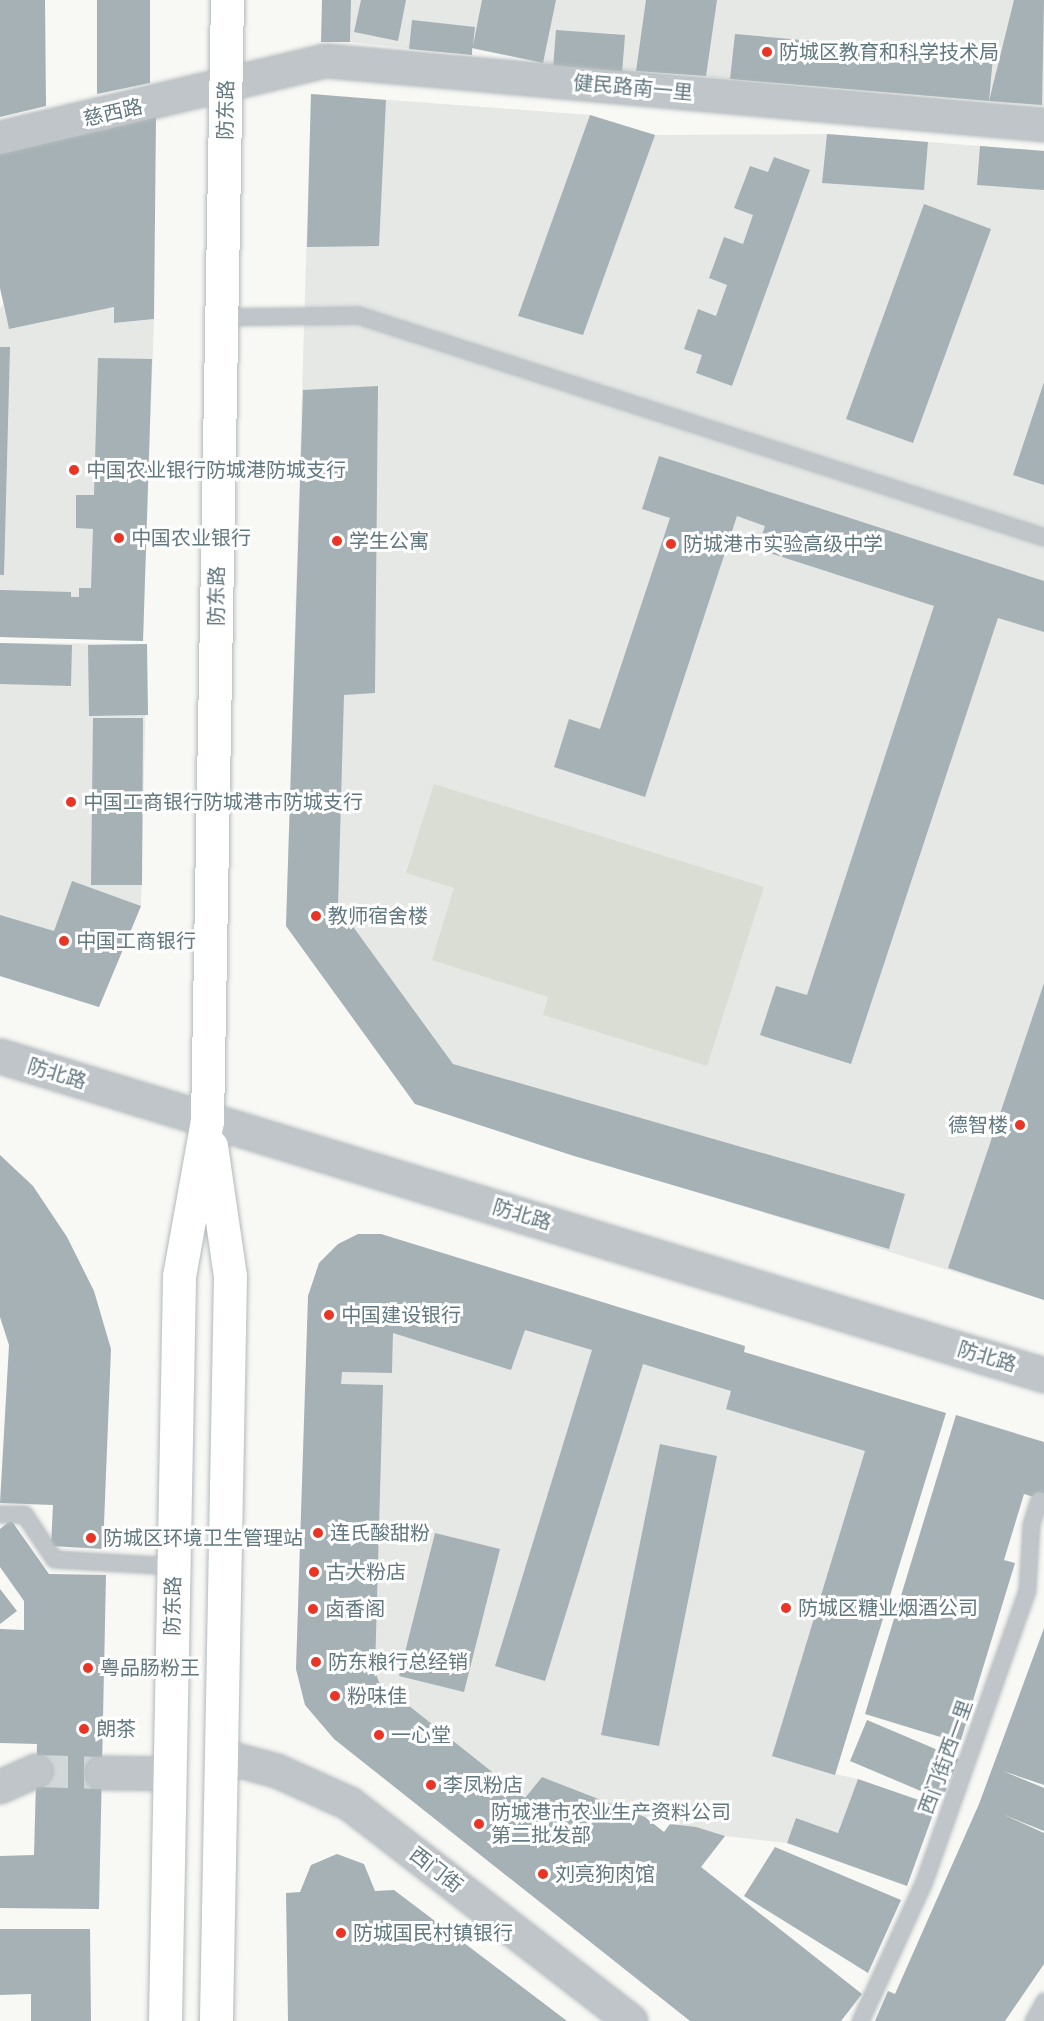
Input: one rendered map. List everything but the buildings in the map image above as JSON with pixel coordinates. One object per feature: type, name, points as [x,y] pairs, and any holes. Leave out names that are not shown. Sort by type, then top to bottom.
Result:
[{"type":"main road","name":"防东路","points":[[165,2021],[179,1276],[207,1121],[227,0]]},
{"type":"main road","name":"防东路","points":[[207,1121],[230,1276],[216,2021]]},
{"type":"street","name":"健民路南一里","points":[[226,87],[326,61],[1044,125]]},
{"type":"street","name":"慈西路","points":[[0,138],[226,87]]},
{"type":"street","name":"防北路","points":[[0,1056],[1044,1375]]},
{"type":"street","name":"西门街","points":[[221,1756],[278,1771],[350,1804],[631,2021]]},
{"type":"street","points":[[0,1786],[36,1771]]},
{"type":"street","points":[[102,1773],[170,1774]]},
{"type":"lane","points":[[222,317],[358,315],[1044,537]]},
{"type":"lane","name":"西门街西一里","points":[[860,2021],[924,1881],[1028,1590],[1031,1524],[1039,1499]]},
{"type":"lane","points":[[0,1514],[24,1514],[54,1559],[174,1566]]},
{"type":"lane","points":[[1033,2021],[1044,2001]]},
{"type":"shaded area","name":"防城区教育和科学技术局","points":[[351,0],[1044,0],[1044,106],[622,69],[553,68],[553,64],[473,49],[472,55],[350,42]]},
{"type":"shaded area","name":"防城港市实验高级中学","points":[[311,94],[590,115],[655,135],[827,134],[1044,151],[1044,1300],[415,1104],[286,926]]},
{"type":"shaded area","name":"中国农业银行防城港防城支行","points":[[3,305],[9,329],[114,307],[115,323],[154,319],[143,641],[0,637],[0,308]]},
{"type":"shaded area","name":"中国工商银行防城港市防城支行","points":[[0,643],[147,644],[141,906],[99,1007],[0,976]]},
{"type":"shaded area","points":[[434,784],[764,887],[707,1066],[543,1015],[548,997],[432,960],[454,888],[406,873]]},
{"type":"shaded area","points":[[656,1319],[745,1346],[744,1352],[946,1413],[835,1774],[858,1779],[838,1833],[796,1818],[787,1843],[725,1836],[645,1817],[542,1777],[525,1798],[379,1682],[375,1671],[306,1371],[392,1373],[393,1333],[350,1332]]},
{"type":"tunnel","points":[[36,1771],[102,1773]]},
{"type":"place","name":"防城区教育和科学技术局","points":[[767,52]]},
{"type":"place","name":"中国农业银行防城港防城支行","points":[[74,470]]},
{"type":"place","name":"中国农业银行","points":[[119,538]]},
{"type":"place","name":"学生公寓","points":[[337,541]]},
{"type":"place","name":"防城港市实验高级中学","points":[[671,544]]},
{"type":"place","name":"中国工商银行防城港市防城支行","points":[[71,802]]},
{"type":"place","name":"教师宿舍楼","points":[[316,916]]},
{"type":"place","name":"中国工商银行","points":[[64,941]]},
{"type":"place","name":"德智楼","points":[[1020,1125]]},
{"type":"place","name":"中国建设银行","points":[[329,1315]]},
{"type":"place","name":"连氏酸甜粉","points":[[318,1533]]},
{"type":"place","name":"防城区环境卫生管理站","points":[[91,1538]]},
{"type":"place","name":"古大粉店","points":[[314,1572]]},
{"type":"place","name":"防城区糖业烟酒公司","points":[[786,1608]]},
{"type":"place","name":"卤香阁","points":[[313,1609]]},
{"type":"place","name":"防东粮行总经销","points":[[316,1662]]},
{"type":"place","name":"粤品肠粉王","points":[[88,1668]]},
{"type":"place","name":"粉味佳","points":[[335,1696]]},
{"type":"place","name":"朗茶","points":[[84,1729]]},
{"type":"place","name":"一心堂","points":[[379,1735]]},
{"type":"place","name":"李凤粉店","points":[[431,1785]]},
{"type":"place","name":"防城港市农业生产资料公司 第二批发部","points":[[479,1824]]},
{"type":"place","name":"刘亮狗肉馆","points":[[543,1874]]},
{"type":"place","name":"防城国民村镇银行","points":[[341,1933]]}]
